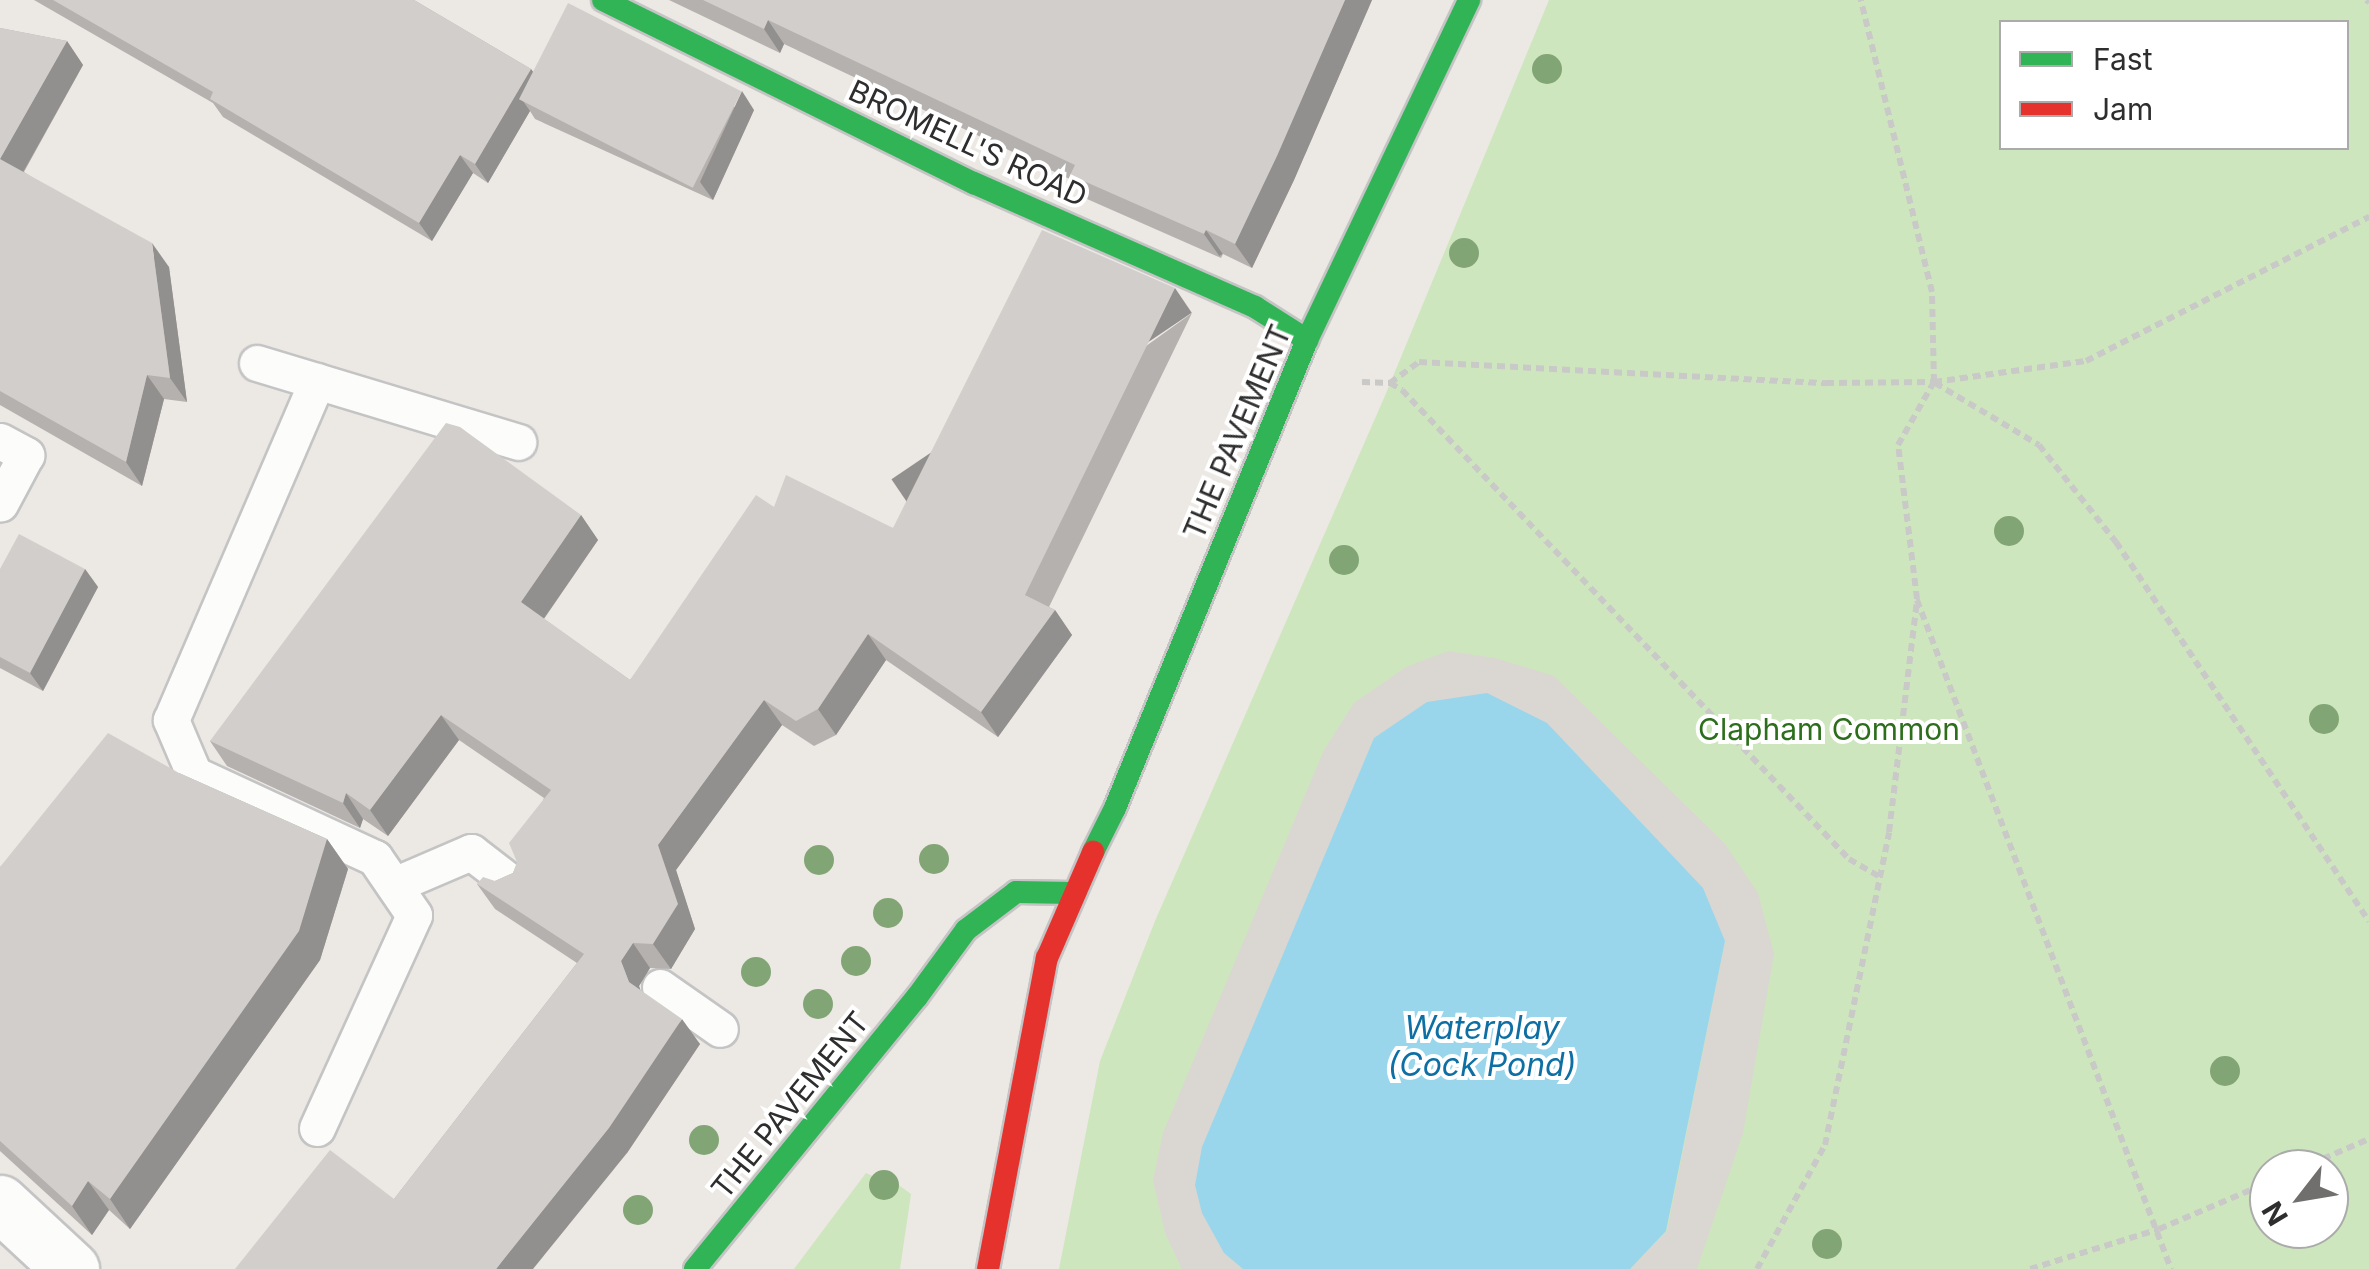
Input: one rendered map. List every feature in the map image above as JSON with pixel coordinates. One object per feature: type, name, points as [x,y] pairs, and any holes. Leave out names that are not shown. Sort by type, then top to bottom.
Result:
[{"type":"main road","name":"BROMELL'S ROAD","points":[[603,0],[974,182],[1255,306],[1307,340]]},
{"type":"main road","name":"THE PAVEMENT","points":[[988,1269],[1047,958],[1072,893],[1115,808],[1307,340],[1470,0]]},
{"type":"main road","name":"THE PAVEMENT","points":[[695,1269],[917,997],[966,930],[1016,892],[1072,893]]},
{"type":"street","points":[[0,1203],[71,1269]]},
{"type":"lane","points":[[257,363],[518,442]]},
{"type":"lane","points":[[316,1128],[414,916],[375,858],[194,774],[171,720],[317,381]]},
{"type":"lane","points":[[0,440],[26,455],[0,504]]},
{"type":"lane","points":[[394,885],[471,852],[514,885]]},
{"type":"lane","points":[[660,987],[720,1029]]},
{"type":"path","points":[[1861,0],[1932,292],[1934,382],[1898,445],[1917,599],[2172,1269]]},
{"type":"path","points":[[1390,383],[1419,362],[1806,382],[1934,382],[2086,361],[2369,217]]},
{"type":"path","points":[[1356,382],[1390,383],[1402,390],[1849,859],[1878,876]]},
{"type":"path","points":[[1934,382],[2039,445],[2116,542],[2369,921]]},
{"type":"path","points":[[1757,1269],[1825,1145],[1888,832],[1917,599]]},
{"type":"path","points":[[2345,1149],[2369,1139]]},
{"type":"path","points":[[2030,1269],[2159,1229],[2249,1191]]},
{"type":"green space","name":"Clapham Common","points":[[1549,0],[2369,0],[2369,1269],[1059,1269],[1100,1061],[1155,921],[1384,398]]},
{"type":"green space","points":[[866,1173],[875,1177],[882,1173],[911,1194],[900,1269],[794,1269]]},
{"type":"shaded area","name":"Waterplay (Cock Pond)","points":[[1448,651],[1495,658],[1554,676],[1725,844],[1758,893],[1774,954],[1743,1133],[1697,1269],[1630,1269],[1667,1231],[1725,941],[1224,1253],[1243,1269],[1182,1269],[1165,1233],[1153,1180],[1163,1133],[1324,750],[1354,703],[1406,667]]},
{"type":"water","name":"Waterplay (Cock Pond)","points":[[1487,693],[1547,723],[1703,888],[1725,941],[1666,1231],[1630,1269],[1243,1269],[1224,1253],[1202,1213],[1195,1185],[1202,1147],[1374,738],[1427,702]]},
{"type":"building","points":[[53,0],[414,0],[531,69],[475,164],[460,155],[419,223],[210,99],[213,92]]},
{"type":"building","points":[[703,0],[1345,0],[1235,244],[1070,175],[1075,165],[768,20],[764,29]]},
{"type":"building","points":[[568,3],[742,92],[693,188],[519,99]]},
{"type":"building","points":[[0,28],[67,41],[0,159]]},
{"type":"building","points":[[0,159],[152,243],[170,378],[147,375],[126,462],[0,391]]},
{"type":"building","points":[[1042,230],[1175,288],[1025,595],[1055,610],[981,712],[868,634],[818,709],[796,721],[764,700],[658,845],[678,904],[653,944],[633,943],[621,961],[629,982],[682,1019],[609,1128],[496,1269],[235,1269],[330,1150],[394,1199],[584,954],[477,884],[483,877],[495,881],[513,873],[517,862],[509,843],[551,790],[441,715],[370,810],[346,793],[343,803],[210,741],[446,423],[460,427],[581,515],[521,602],[630,680],[756,495],[774,507],[786,475],[893,528]]},
{"type":"building","points":[[19,534],[85,569],[30,673],[0,657],[0,569]]},
{"type":"building","points":[[108,733],[179,773],[327,839],[299,931],[110,1199],[88,1181],[72,1206],[0,1141],[0,867]]},
{"type":"traffic: fast","points":[[603,0],[974,183],[1255,307],[1307,340]]},
{"type":"traffic: fast","points":[[1093,852],[1115,808],[1307,340],[1469,0]]},
{"type":"traffic: fast","points":[[695,1269],[917,997],[966,930],[1016,892],[1072,893]]},
{"type":"traffic: jam","points":[[988,1269],[1047,958],[1093,852]]}]
